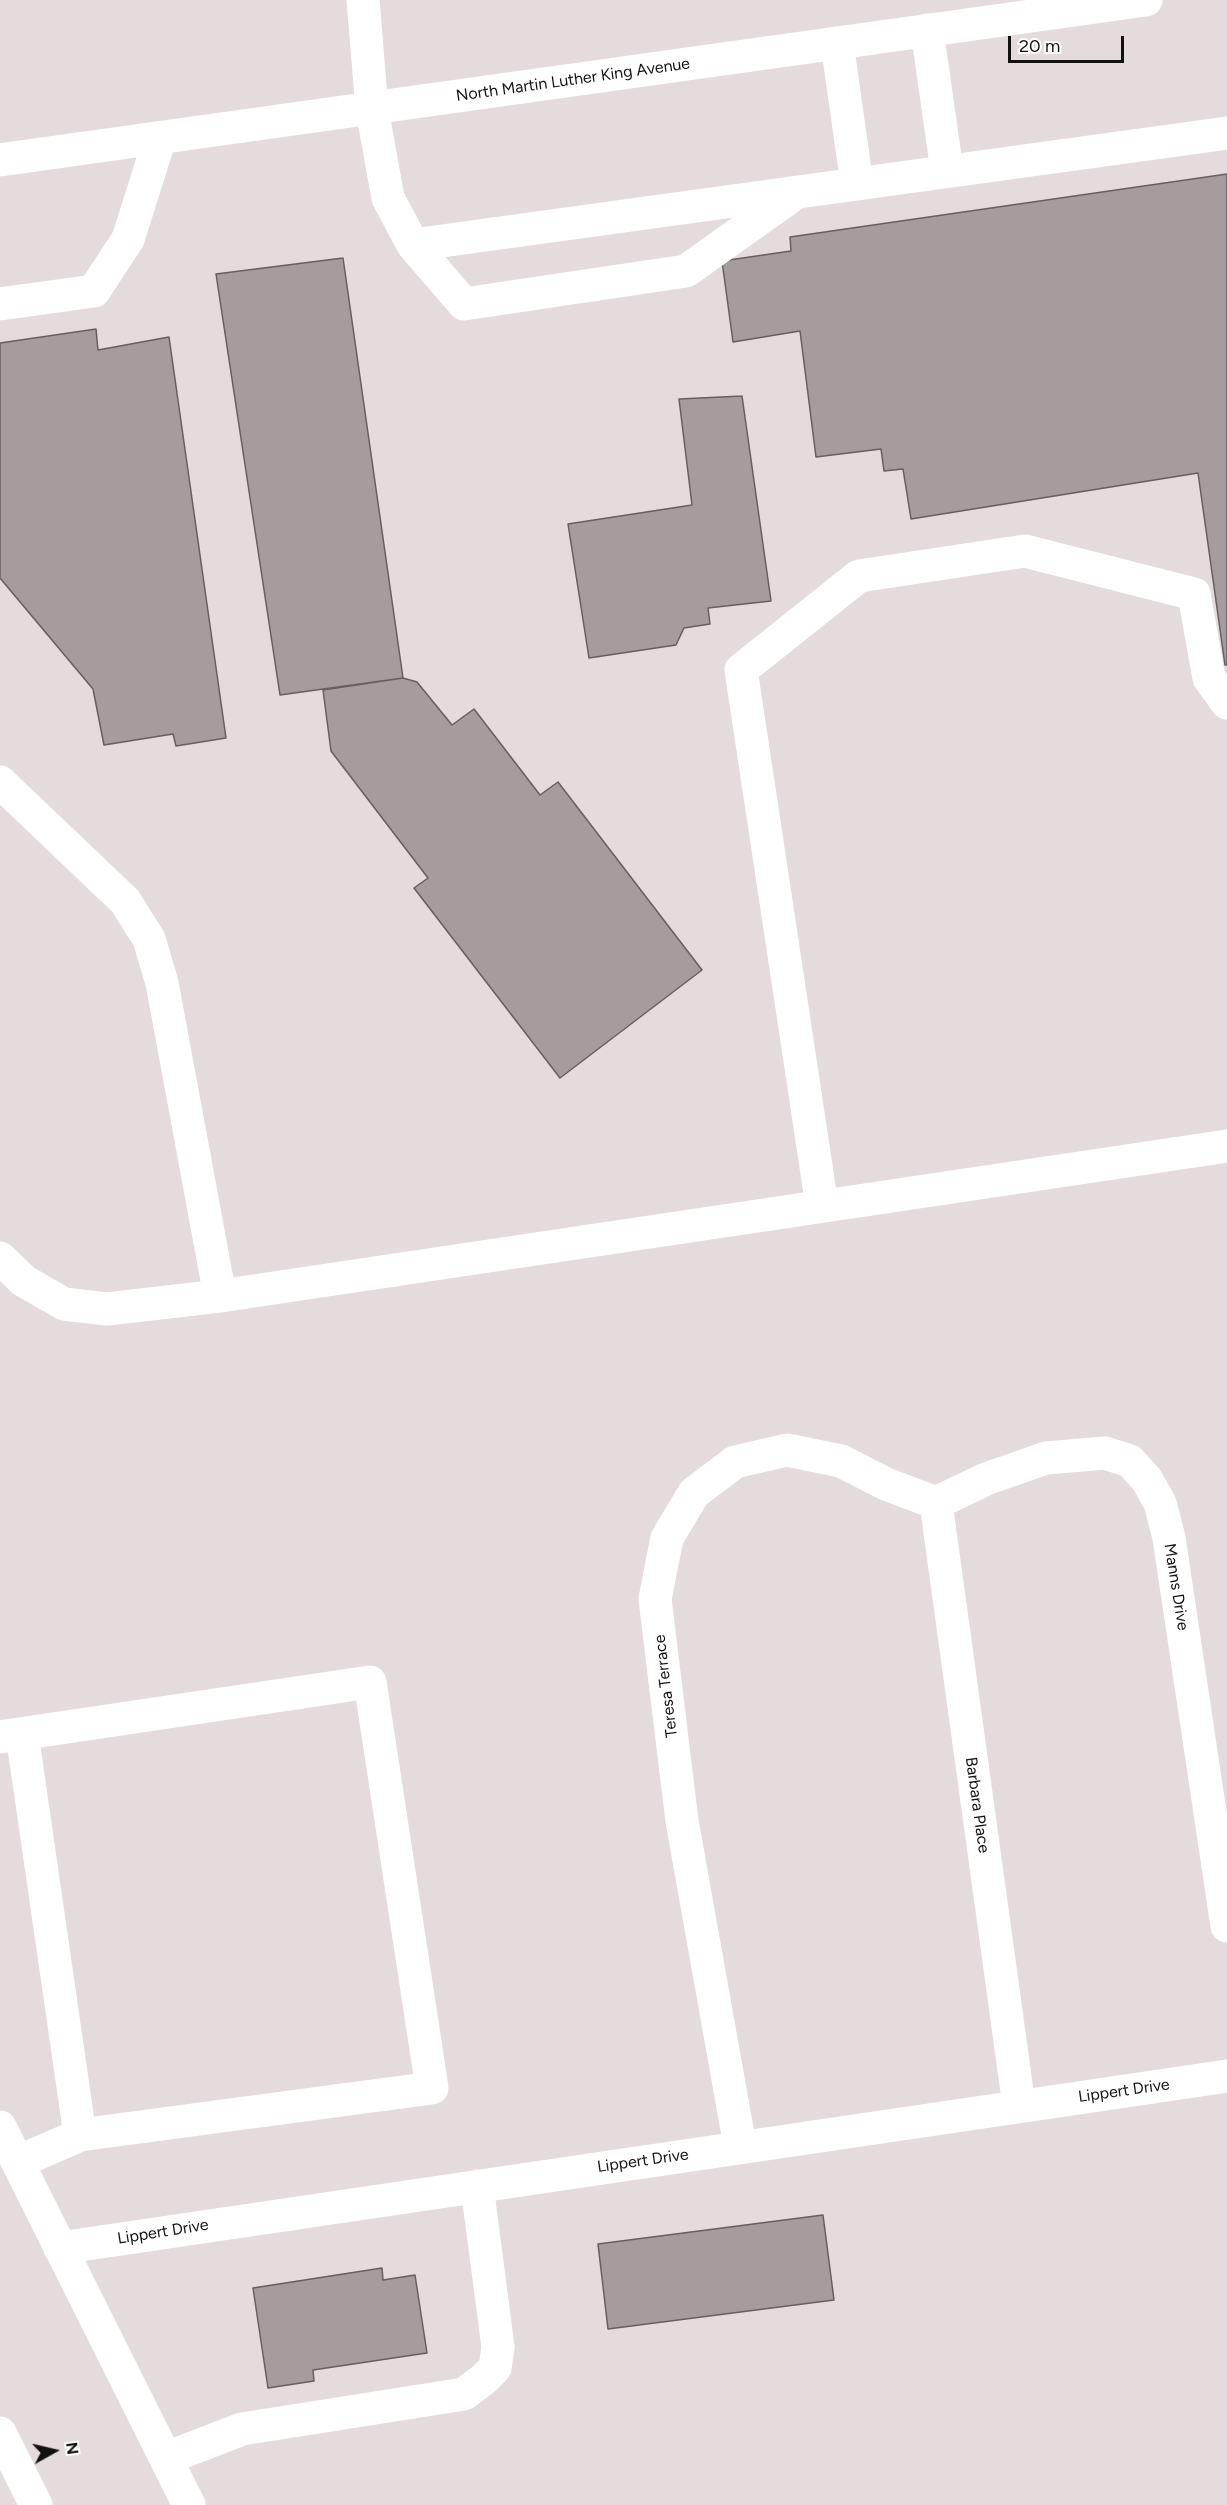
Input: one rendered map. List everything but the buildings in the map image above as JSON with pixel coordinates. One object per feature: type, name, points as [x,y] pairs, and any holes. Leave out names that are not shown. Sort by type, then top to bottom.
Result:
[{"type":"main road","points":[[363,0],[372,109],[388,198],[413,245],[464,304],[686,270],[798,192]]},
{"type":"main road","name":"North Martin Luther King Avenue","points":[[0,160],[927,30],[1067,5],[1146,0]]},
{"type":"main road","points":[[927,30],[946,171]]},
{"type":"main road","points":[[837,43],[857,184]]},
{"type":"main road","points":[[413,245],[1227,133]]},
{"type":"main road","points":[[0,304],[93,291],[128,239],[160,138]]},
{"type":"main road","points":[[822,1206],[741,670],[859,576],[1025,551],[1194,594],[1209,678],[1227,703]]},
{"type":"main road","points":[[0,782],[125,901],[149,939],[162,983],[220,1296]]},
{"type":"main road","points":[[0,1258],[24,1281],[64,1304],[107,1310],[220,1296],[1227,1146]]},
{"type":"main road","name":"Teresa Terrace","points":[[741,2146],[679,1797],[655,1599],[667,1538],[694,1493],[735,1462],[787,1450],[841,1461],[886,1484],[936,1503]]},
{"type":"main road","name":"Manns Drive","points":[[936,1503],[986,1479],[1046,1458],[1105,1453],[1130,1461],[1147,1480],[1160,1503],[1169,1538],[1227,1926]]},
{"type":"main road","name":"Barbara Place","points":[[936,1503],[1018,2106]]},
{"type":"main road","points":[[18,2162],[80,2135],[432,2088],[370,1682],[11,1736],[80,2135]]},
{"type":"main road","name":"Lippert Drive","points":[[60,2248],[1227,2076]]},
{"type":"main road","points":[[0,2127],[189,2505]]},
{"type":"main road","points":[[167,2458],[242,2429],[464,2394],[484,2379],[495,2368],[498,2347],[477,2186]]},
{"type":"main road","points":[[0,2433],[36,2505]]}]
